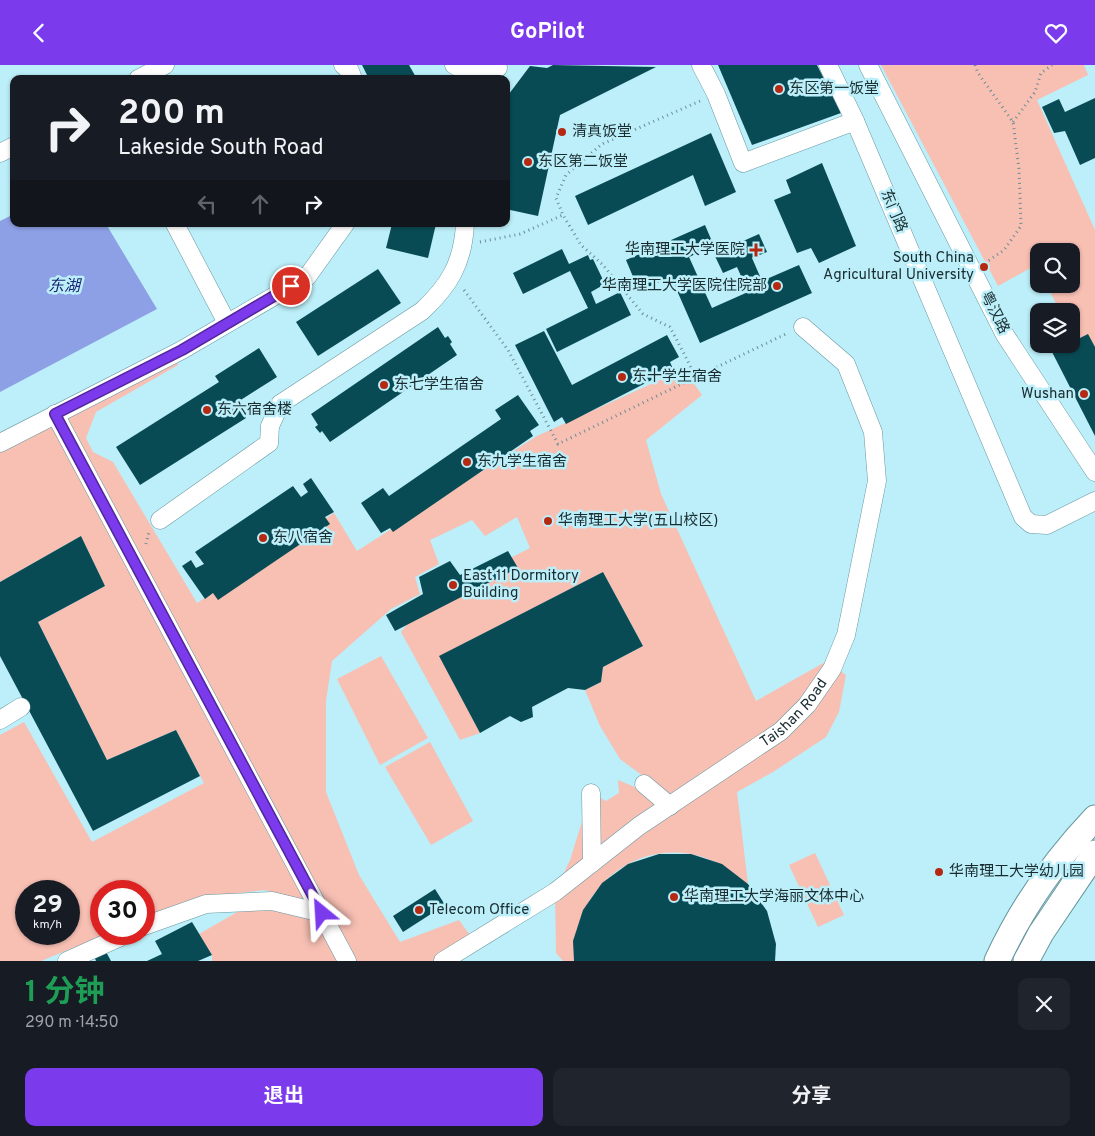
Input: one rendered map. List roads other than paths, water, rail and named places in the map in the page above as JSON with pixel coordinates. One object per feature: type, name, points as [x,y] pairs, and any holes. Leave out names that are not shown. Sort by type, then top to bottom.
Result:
[{"type":"main road","points":[[997,961],[1022,915],[1050,872],[1077,837],[1095,818]]},
{"type":"main road","points":[[1026,961],[1040,933],[1095,853]]},
{"type":"street","points":[[145,75],[164,65]]},
{"type":"street","points":[[343,65],[352,75]]},
{"type":"street","points":[[454,65],[471,73],[496,71]]},
{"type":"street","points":[[701,65],[716,94],[743,163],[855,121]]},
{"type":"street","name":"东门路","points":[[828,65],[855,121],[1023,517],[1031,524],[1047,525],[1095,501]]},
{"type":"street","name":"粤汉路","points":[[868,65],[1005,335],[1095,472]]},
{"type":"street","points":[[177,227],[227,323]]},
{"type":"street","points":[[0,443],[182,350],[307,277],[343,227]]},
{"type":"street","points":[[160,520],[269,443],[270,426],[280,404],[422,311],[440,294],[453,276],[464,227]]},
{"type":"street","name":"Taishan Road","points":[[443,961],[555,892],[639,826],[781,731],[807,705],[832,669],[846,635],[877,481],[873,432],[846,364],[803,327]]},
{"type":"street","points":[[55,414],[347,961]]},
{"type":"street","points":[[0,719],[21,707]]},
{"type":"street","points":[[644,784],[670,806]]},
{"type":"street","points":[[591,793],[592,863]]},
{"type":"street","points":[[155,922],[206,904],[272,901],[322,913]]},
{"type":"street","points":[[67,961],[103,945]]},
{"type":"water","name":"东湖","points":[[10,216],[10,227],[108,227],[157,309],[0,392],[0,221]]},
{"type":"place","name":"东区第一饭堂","points":[[779,89]]},
{"type":"place","name":"清真饭堂","points":[[562,132]]},
{"type":"place","name":"东区第二饭堂","points":[[528,162]]},
{"type":"place","name":"华南理工大学医院","points":[[756,250]]},
{"type":"place","name":"South China Agricultural University","points":[[984,267]]},
{"type":"place","name":"华南理工大学医院住院部","points":[[777,286]]},
{"type":"place","name":"东十学生宿舍","points":[[622,377]]},
{"type":"place","name":"东七学生宿舍","points":[[384,385]]},
{"type":"place","name":"Wushan","points":[[1084,394]]},
{"type":"place","name":"东六宿舍楼","points":[[207,410]]},
{"type":"place","name":"东九学生宿舍","points":[[467,462]]},
{"type":"place","name":"华南理工大学(五山校区)","points":[[548,521]]},
{"type":"place","name":"东八宿舍","points":[[263,538]]},
{"type":"place","name":"East 11 Dormitory Building","points":[[453,585]]},
{"type":"place","name":"华南理工大学幼儿园","points":[[939,872]]},
{"type":"place","name":"华南理工大学海丽文体中心","points":[[674,897]]},
{"type":"place","name":"Telecom Office","points":[[419,910]]}]
